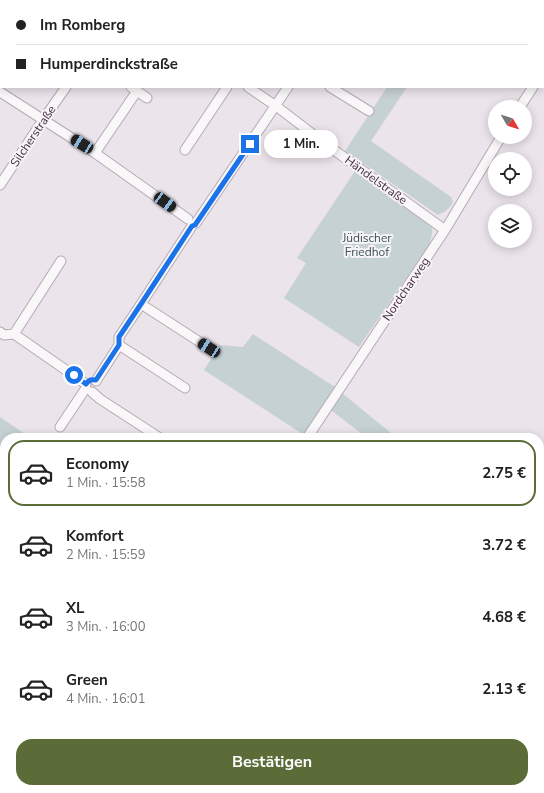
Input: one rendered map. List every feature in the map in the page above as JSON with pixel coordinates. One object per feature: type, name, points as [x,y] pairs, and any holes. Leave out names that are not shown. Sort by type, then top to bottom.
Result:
[{"type":"street","name":"Silcherstraße","points":[[0,185],[65,88]]},
{"type":"street","points":[[185,150],[226,88]]},
{"type":"street","name":"Händelstraße","points":[[249,88],[445,230]]},
{"type":"street","points":[[60,427],[88,388],[89,381],[92,379],[96,380],[119,345],[119,337],[192,223],[287,88]]},
{"type":"street","points":[[332,88],[369,111]]},
{"type":"street","points":[[525,100],[532,88]]},
{"type":"street","points":[[95,153],[134,89],[148,98]]},
{"type":"street","points":[[0,92],[95,153],[192,223]]},
{"type":"street","name":"Nordcharweg","points":[[310,433],[445,230],[497,144]]},
{"type":"street","points":[[14,334],[61,261]]},
{"type":"street","points":[[141,304],[209,348]]},
{"type":"street","points":[[0,332],[4,335],[14,334],[88,388],[100,400],[152,433]]},
{"type":"street","points":[[119,345],[185,388]]},
{"type":"green space","points":[[386,88],[406,88],[371,141],[451,197],[453,202],[450,207],[438,215],[345,151]]},
{"type":"green space","name":"Jüdischer Friedhof","points":[[355,171],[432,227],[432,236],[429,245],[359,347],[284,298],[306,263],[297,258]]},
{"type":"green space","points":[[253,334],[335,387],[305,433],[301,433],[204,370],[220,345],[243,347]]},
{"type":"green space","points":[[342,393],[391,433],[361,433],[331,410]]},
{"type":"green space","points":[[0,417],[24,433],[0,433]]},
{"type":"route","points":[[74,375],[86,384],[92,379],[96,380],[119,345],[119,337],[192,226],[195,225],[250,144]]}]
